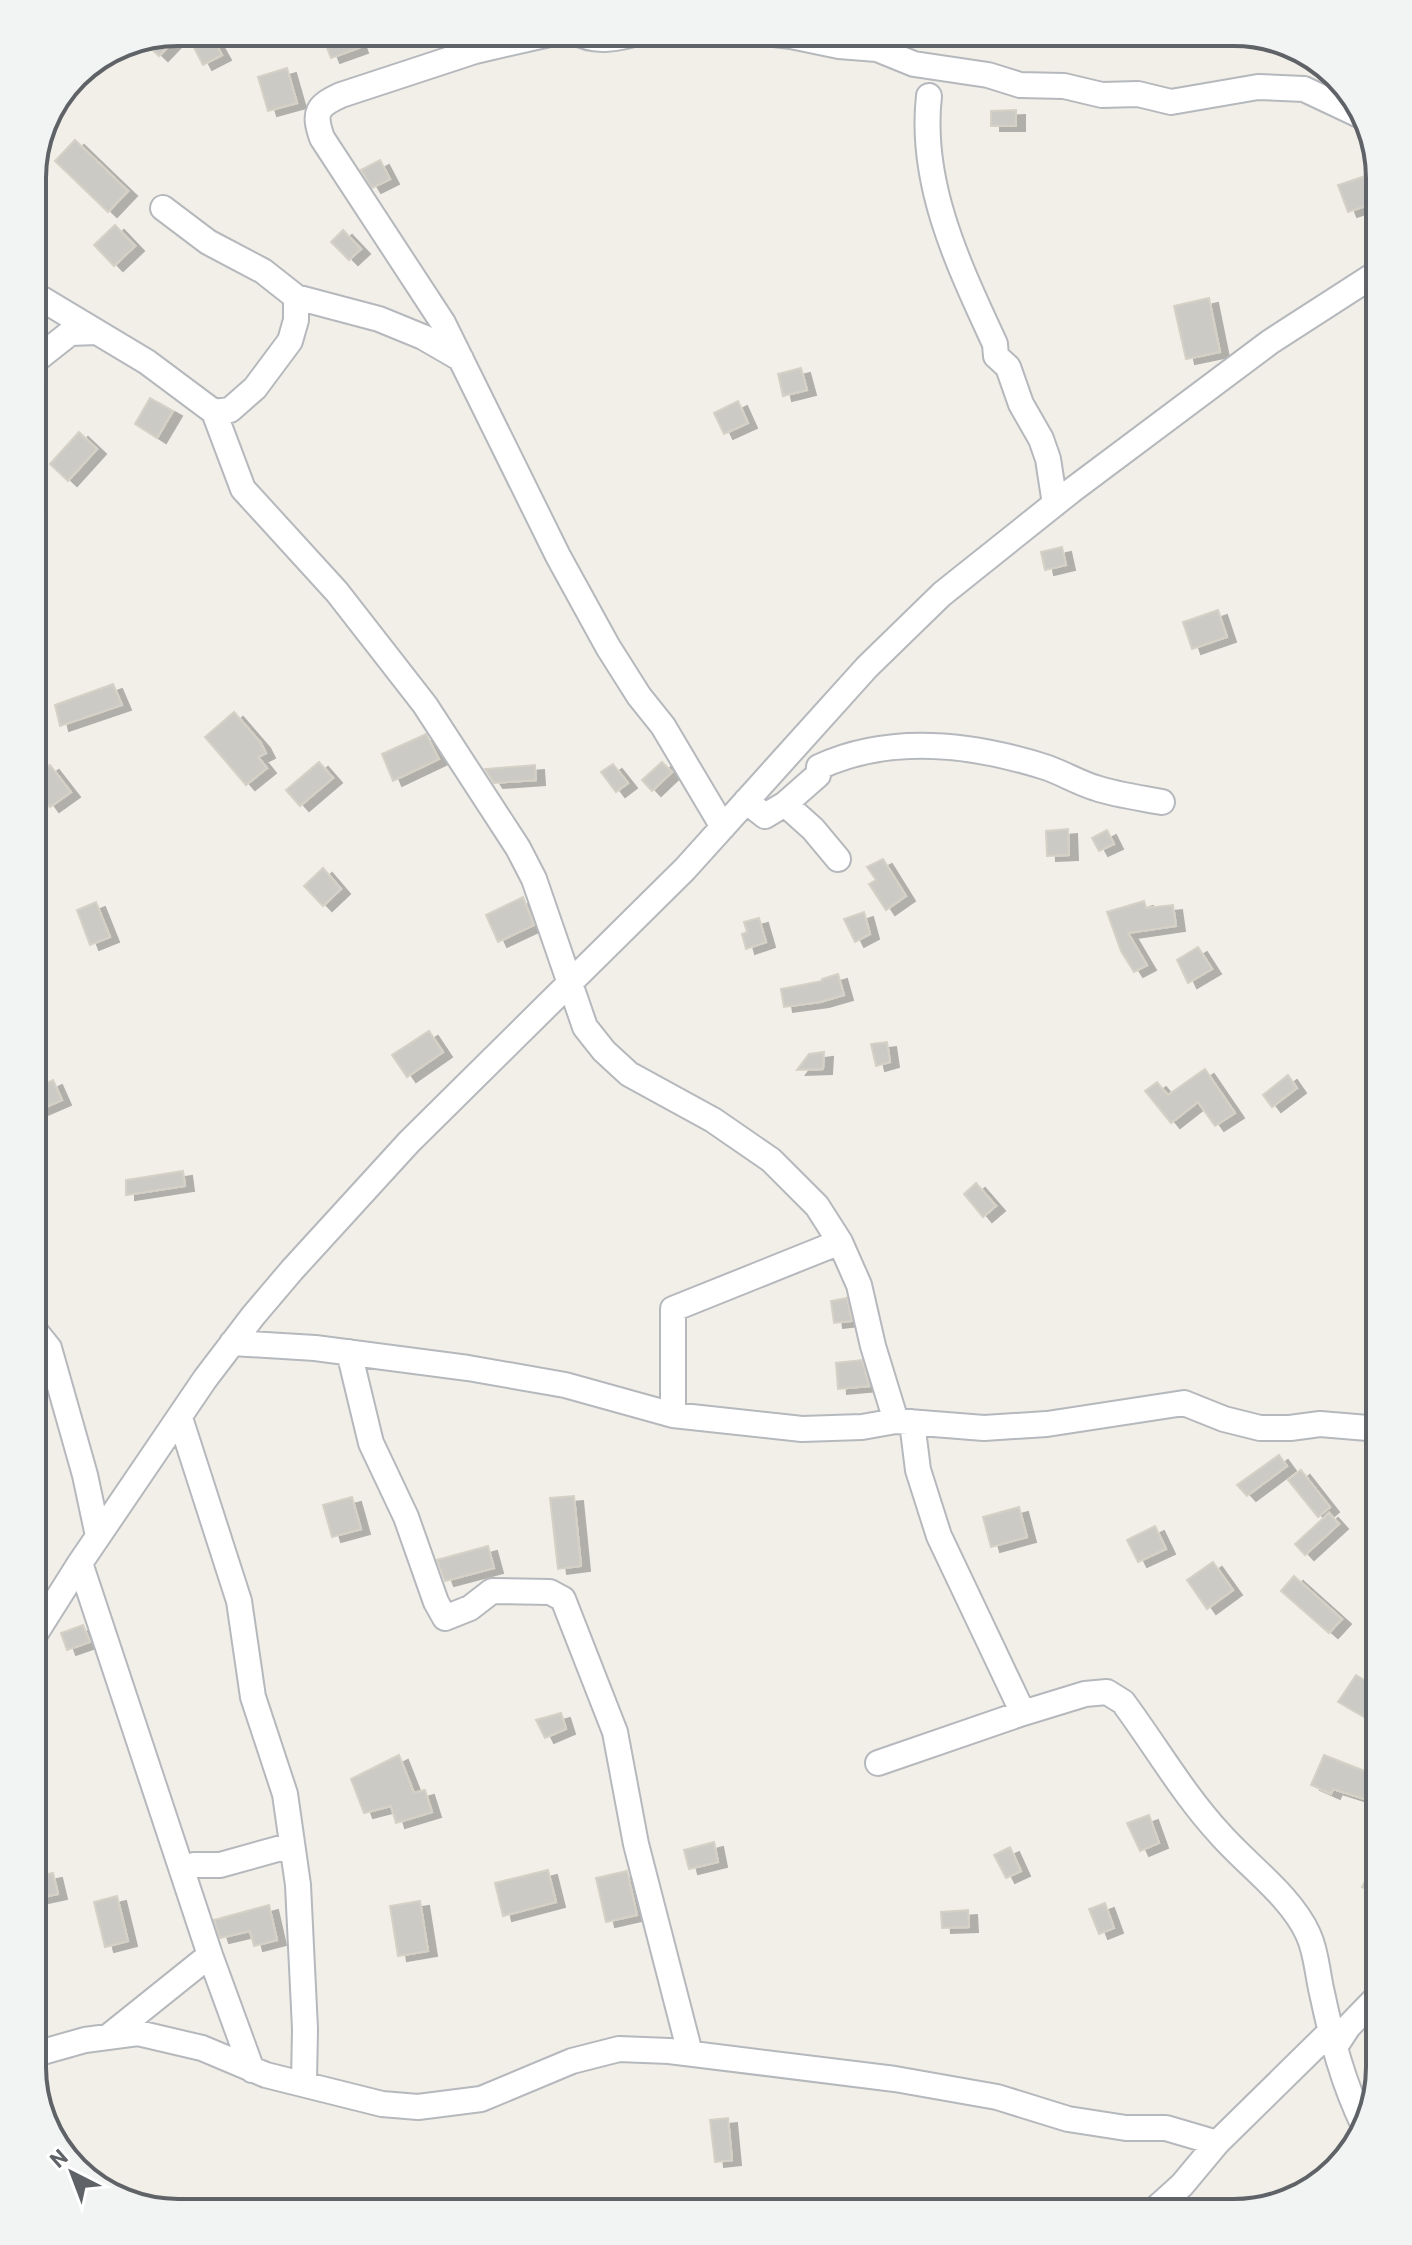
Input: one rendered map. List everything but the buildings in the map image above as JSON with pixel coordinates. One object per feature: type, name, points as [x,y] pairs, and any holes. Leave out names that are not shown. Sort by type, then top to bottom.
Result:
[{"type":"street","points":[[497,46],[341,95],[325,102],[317,112],[317,123],[322,138],[443,323],[558,556],[608,647],[639,696],[663,726],[723,827]]},
{"type":"street","points":[[839,46],[877,49],[914,64],[975,73],[1020,85],[1064,86],[1102,95],[1138,94],[1171,102],[1258,87],[1304,89],[1346,109]]},
{"type":"street","points":[[929,96],[927,143],[942,215],[958,264],[995,344],[996,356],[1008,367],[1021,404],[1041,439],[1048,459],[1055,504]]},
{"type":"street","points":[[163,208],[208,242],[263,271],[296,297],[379,319],[423,337],[461,359]]},
{"type":"street","points":[[46,1617],[98,1536],[232,1343],[292,1270],[409,1142],[685,869],[867,667],[942,594],[1055,504],[1270,342],[1366,280]]},
{"type":"street","points":[[214,412],[230,410],[255,388],[290,341],[296,320],[296,297]]},
{"type":"street","points":[[46,301],[147,362],[214,412],[243,489],[337,592],[425,705],[518,848],[534,879],[585,1027],[604,1051],[629,1074],[713,1120],[771,1160],[817,1206],[840,1242],[859,1285],[873,1346],[904,1422],[939,1536],[1023,1713]]},
{"type":"street","points":[[46,352],[70,333],[97,332]]},
{"type":"street","points":[[746,801],[765,816],[785,804],[818,775],[819,767],[860,751],[944,746],[982,751],[1042,766],[1096,788],[1162,802]]},
{"type":"street","points":[[785,804],[813,829],[838,859]]},
{"type":"street","points":[[673,1415],[673,1309],[840,1242]]},
{"type":"street","points":[[232,1343],[349,1352],[565,1385],[673,1415],[802,1429],[904,1422],[984,1428],[1047,1424],[1184,1403],[1204,1408],[1224,1419],[1260,1428],[1320,1424],[1366,1428]]},
{"type":"street","points":[[46,1344],[85,1475],[98,1536]]},
{"type":"street","points":[[349,1352],[371,1443],[406,1517],[436,1602],[445,1618],[470,1608],[492,1591],[550,1592],[563,1599],[615,1732],[636,1844],[690,2053]]},
{"type":"street","points":[[180,1418],[239,1601],[253,1697],[285,1794],[298,1885],[305,2029],[304,2082]]},
{"type":"street","points":[[80,1563],[210,1955],[252,2070]]},
{"type":"street","points":[[878,1763],[1085,1694],[1107,1692],[1123,1702],[1219,1834],[1287,1904],[1307,1932],[1346,2088],[1358,2113]]},
{"type":"street","points":[[182,1870],[194,1865],[220,1865],[292,1845]]},
{"type":"street","points":[[109,2036],[210,1955]]},
{"type":"street","points":[[1171,2199],[1217,2143],[1366,2008]]},
{"type":"street","points":[[46,2052],[109,2036],[138,2033],[176,2040],[222,2055],[252,2070],[382,2104],[418,2107],[481,2099],[572,2061],[619,2049],[690,2053],[895,2079],[982,2094],[1068,2119],[1126,2128],[1166,2128],[1217,2143]]}]
